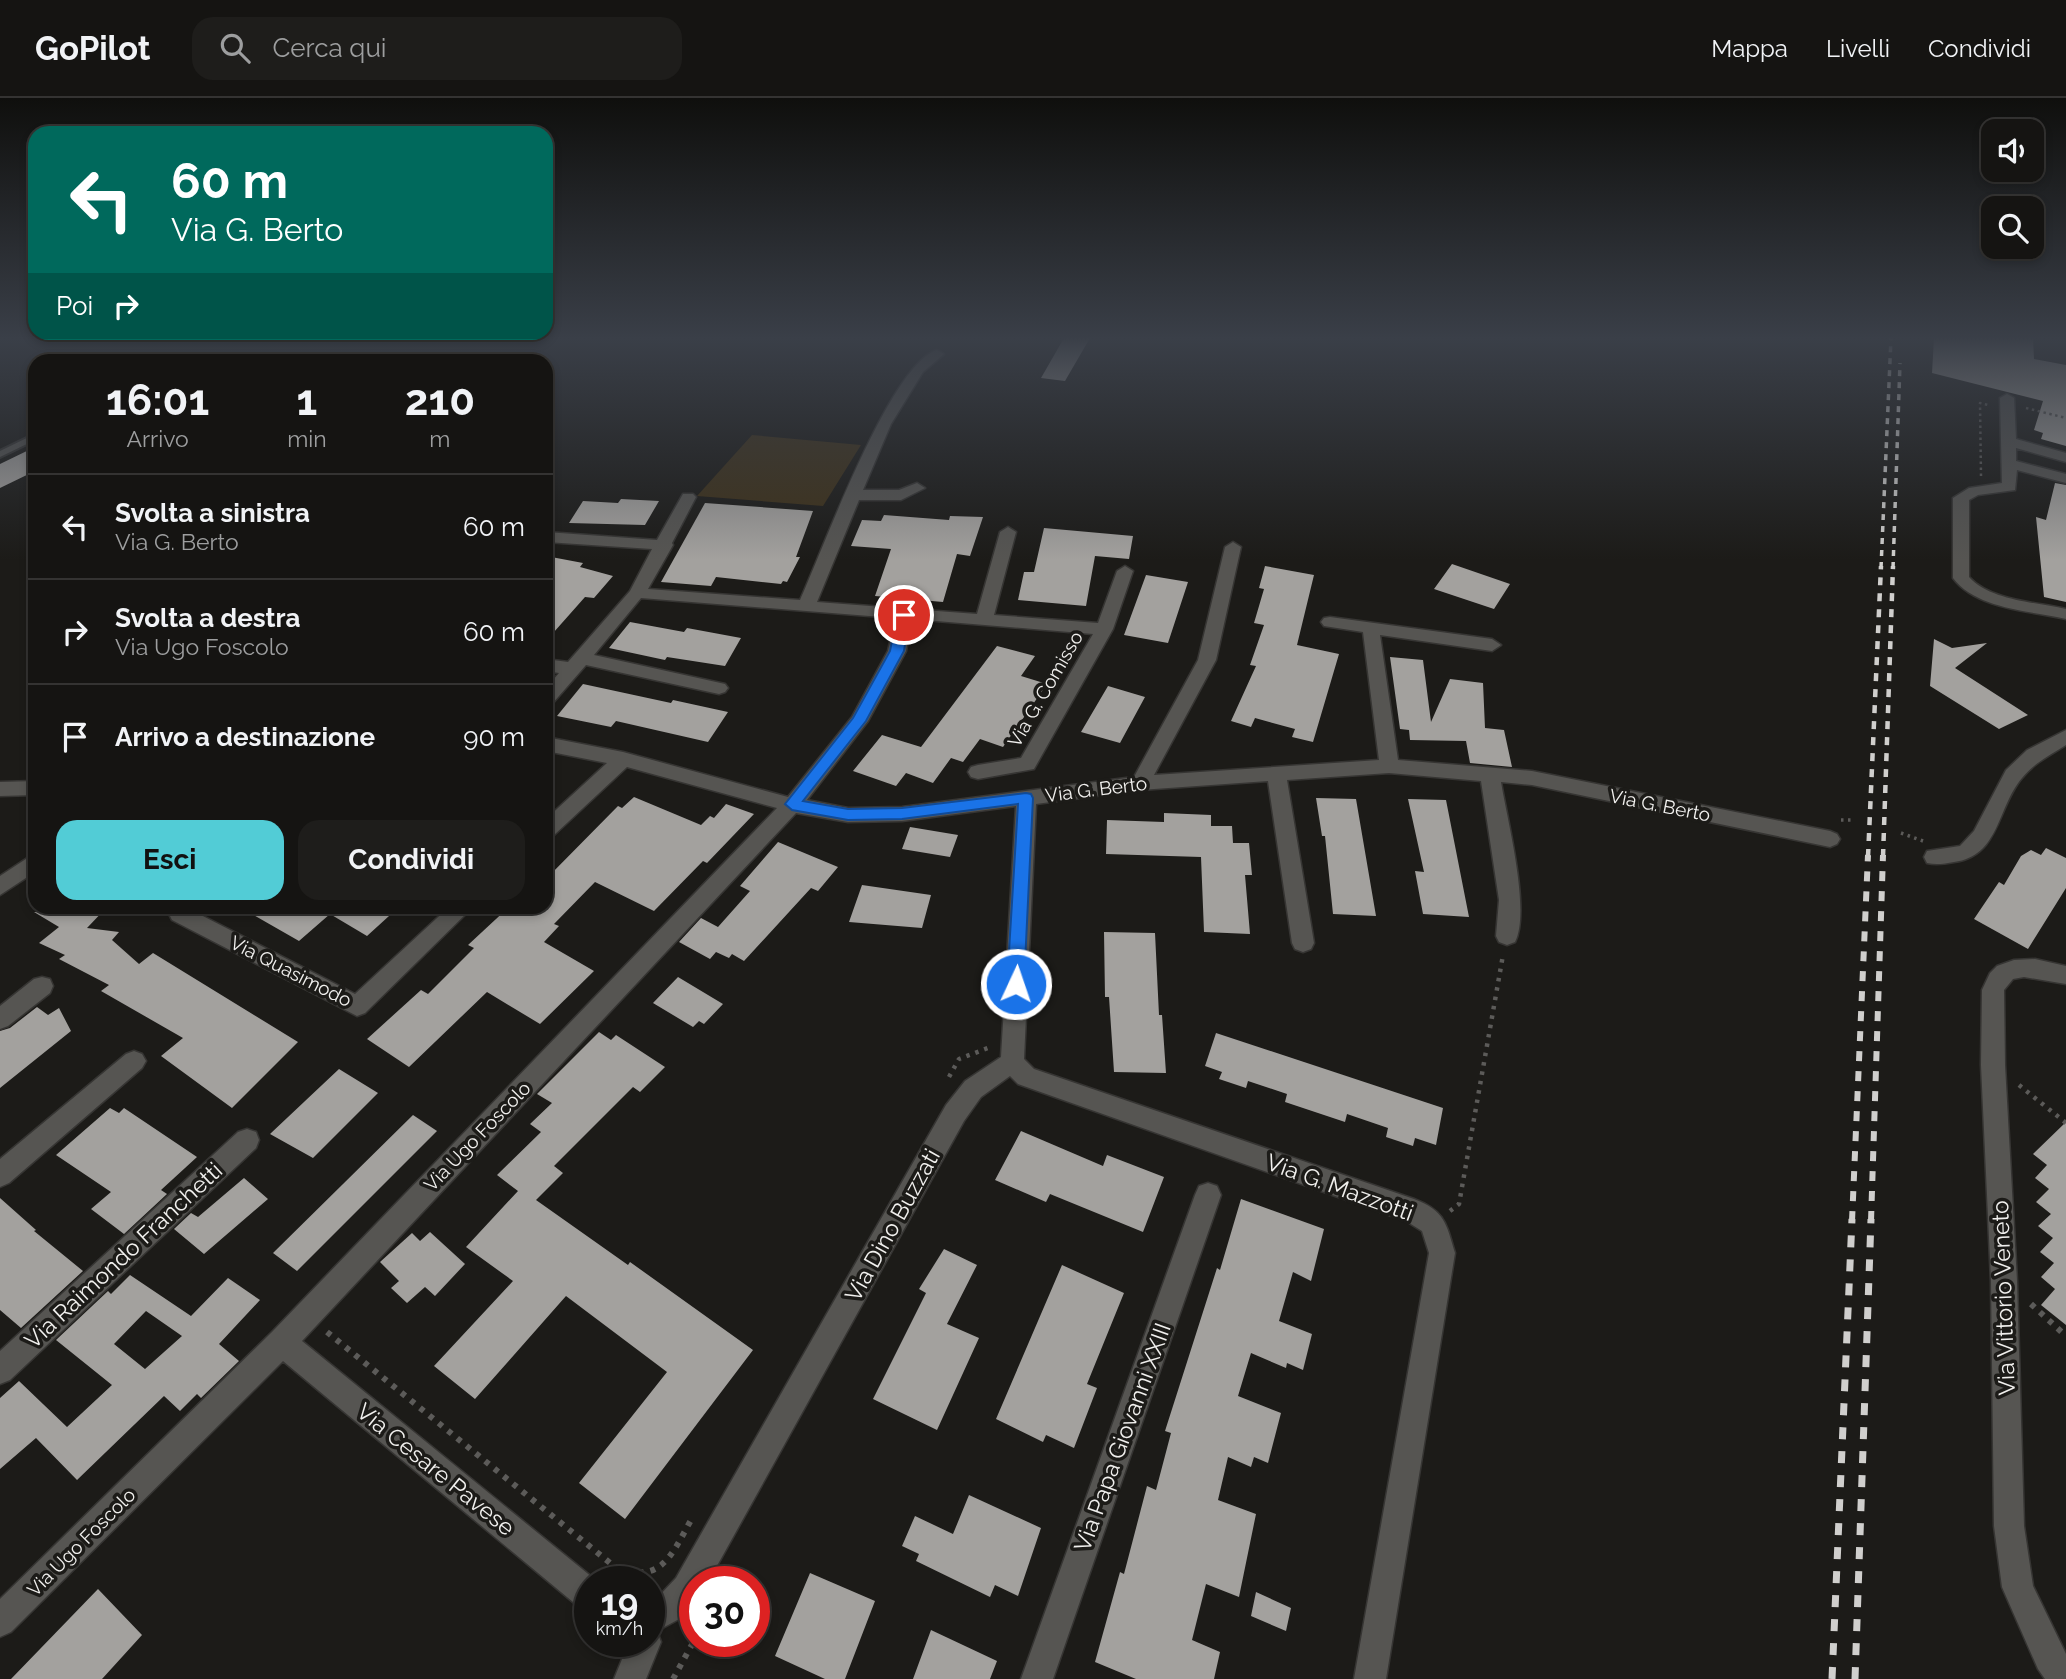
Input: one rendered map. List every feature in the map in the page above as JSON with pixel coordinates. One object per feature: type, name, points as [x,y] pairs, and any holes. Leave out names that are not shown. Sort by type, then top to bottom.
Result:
[{"type":"street","points":[[806,607],[884,424],[892,412]]},
{"type":"street","points":[[2011,412],[2010,487],[1974,491],[1961,498],[1961,579],[1964,584],[1982,593],[2066,614]]},
{"type":"street","points":[[2009,442],[2066,457]]},
{"type":"street","points":[[2010,464],[2066,479]]},
{"type":"street","points":[[853,495],[901,495],[917,488]]},
{"type":"street","points":[[553,692],[637,593],[688,497]]},
{"type":"street","points":[[984,621],[1008,533]]},
{"type":"street","points":[[553,537],[665,544]]},
{"type":"street","points":[[1140,783],[1207,660],[1233,547]]},
{"type":"street","name":"Via G. Comisso","points":[[978,772],[1027,765],[1104,629],[1125,571]]},
{"type":"street","name":"Via G. Comisso","points":[[637,593],[1104,629]]},
{"type":"street","name":"Via Ugo Foscolo","points":[[0,1622],[282,1342],[792,804],[859,721],[897,651],[904,615]]},
{"type":"street","points":[[1330,622],[1492,645]]},
{"type":"street","points":[[1371,628],[1389,766]]},
{"type":"street","points":[[553,665],[577,664],[719,688]]},
{"type":"street","points":[[1934,857],[1966,853],[1982,836],[2013,775],[2034,755],[2066,737]]},
{"type":"street","name":"Via G. Berto","points":[[553,745],[623,759],[792,804],[848,814],[902,814],[1140,783],[1389,766],[1532,779],[1830,839]]},
{"type":"street","points":[[553,824],[623,759]]},
{"type":"street","points":[[1276,773],[1303,943]]},
{"type":"street","points":[[1490,774],[1510,900],[1507,936]]},
{"type":"street","points":[[0,789],[28,788]]},
{"type":"street","points":[[1012,1062],[1026,798]]},
{"type":"street","points":[[0,887],[28,866]]},
{"type":"street","name":"Via Quasimodo","points":[[181,914],[357,1006],[455,914]]},
{"type":"street","name":"Via Vittorio Veneto","points":[[2065,1679],[2049,1658],[2018,1587],[2009,1526],[2004,1280],[1993,1065],[1993,990],[1996,979],[2007,971],[2026,967],[2043,968],[2066,975]]},
{"type":"street","points":[[0,1018],[42,986]]},
{"type":"street","points":[[0,1175],[134,1061]]},
{"type":"street","name":"Via G. Mazzotti","points":[[1012,1062],[1026,1077],[1414,1211],[1433,1223],[1442,1253],[1370,1679]]},
{"type":"street","name":"Via Dino Buzzati","points":[[665,1610],[687,1589],[955,1113],[973,1089],[1012,1062]]},
{"type":"street","name":"Via Raimondo Franchetti","points":[[0,1370],[247,1140]]},
{"type":"street","name":"Via Papa Giovanni XXIII","points":[[1037,1679],[1208,1195]]},
{"type":"street","name":"Via Cesare Pavese","points":[[282,1342],[574,1583]]},
{"type":"street","points":[[630,1679],[639,1657]]},
{"type":"lane","points":[[0,454],[28,440]]},
{"type":"path","points":[[2045,412],[2066,418]]},
{"type":"path","points":[[1433,1223],[1458,1204],[1507,936]]},
{"type":"path","points":[[946,1082],[959,1059]]},
{"type":"path","points":[[1993,1065],[2066,1123]]},
{"type":"path","points":[[2004,1280],[2066,1336]]},
{"type":"path","points":[[307,1316],[615,1567],[629,1574],[644,1575],[657,1570],[667,1561],[698,1508]]},
{"type":"path","points":[[673,1679],[685,1657]]},
{"type":"shaded area","points":[[752,435],[861,445],[823,506],[697,496]]},
{"type":"building","points":[[2040,412],[2066,412],[2066,446],[2041,439],[2043,433],[2034,430]]},
{"type":"building","points":[[28,450],[28,474],[0,488],[0,464]]},
{"type":"building","points":[[2055,483],[2066,485],[2066,602],[2044,597],[2036,517],[2046,520]]},
{"type":"building","points":[[621,499],[659,501],[645,525],[569,523],[583,501],[618,503]]},
{"type":"building","points":[[705,503],[813,511],[796,557],[800,557],[787,582],[783,581],[781,584],[716,577],[711,586],[661,582]]},
{"type":"building","points":[[884,515],[949,520],[950,516],[983,517],[970,556],[957,554],[943,602],[875,596],[891,549],[851,546],[862,520],[881,521]]},
{"type":"building","points":[[1044,528],[1133,536],[1129,559],[1095,556],[1086,606],[1018,600],[1024,572],[1034,572]]},
{"type":"building","points":[[553,557],[583,563],[580,567],[613,576],[594,598],[585,597],[553,633]]},
{"type":"building","points":[[1452,564],[1510,584],[1494,609],[1434,589]]},
{"type":"building","points":[[1265,566],[1314,575],[1297,645],[1339,654],[1313,742],[1292,737],[1295,729],[1255,718],[1251,727],[1231,721],[1256,666],[1250,665],[1264,625],[1254,623],[1264,589],[1259,588]]},
{"type":"building","points":[[1146,575],[1188,582],[1168,643],[1124,635]]},
{"type":"building","points":[[630,622],[684,632],[687,628],[741,638],[725,666],[667,657],[665,660],[609,648]]},
{"type":"building","points":[[1934,639],[1952,648],[1987,643],[1955,668],[2028,715],[1999,729],[1930,686]]},
{"type":"building","points":[[997,646],[1035,656],[1021,676],[1047,684],[1003,747],[980,739],[963,762],[951,758],[933,783],[906,773],[896,786],[853,771],[882,735],[921,747]]},
{"type":"building","points":[[1390,657],[1423,660],[1431,722],[1450,679],[1483,683],[1485,728],[1504,730],[1512,767],[1470,763],[1466,741],[1410,740],[1409,730],[1400,729]]},
{"type":"building","points":[[583,684],[728,712],[708,742],[616,721],[611,727],[557,716]]},
{"type":"building","points":[[1108,686],[1145,697],[1120,743],[1081,732]]},
{"type":"building","points":[[634,797],[701,825],[710,816],[714,818],[726,804],[754,814],[707,863],[703,861],[654,911],[595,882],[554,924],[559,926],[544,942],[594,971],[540,1024],[487,992],[409,1067],[367,1039],[421,990],[428,994],[474,948],[468,945],[501,914],[553,914],[553,872],[618,806],[622,808]]},
{"type":"building","points":[[1316,798],[1356,799],[1376,916],[1333,914],[1325,836],[1322,836]]},
{"type":"building","points":[[1408,799],[1446,800],[1469,917],[1423,914],[1415,871],[1424,872]]},
{"type":"building","points":[[1164,813],[1211,815],[1211,826],[1232,826],[1233,843],[1249,843],[1252,875],[1245,875],[1250,934],[1204,932],[1201,857],[1106,854],[1107,820],[1164,822]]},
{"type":"building","points":[[910,827],[958,835],[950,857],[902,849]]},
{"type":"building","points":[[778,842],[838,867],[818,891],[811,888],[744,961],[732,954],[729,958],[716,952],[710,959],[679,942],[701,918],[718,927],[750,891],[740,886]]},
{"type":"building","points":[[2046,848],[2066,858],[2066,888],[2028,949],[1974,919],[1999,882],[2004,885],[2021,856],[2031,850],[2041,855]]},
{"type":"building","points":[[862,885],[931,895],[922,928],[849,922]]},
{"type":"building","points":[[37,914],[100,914],[87,928],[119,932],[112,940],[139,964],[153,953],[298,1042],[232,1108],[161,1056],[183,1038],[101,991],[109,985],[59,959],[65,955],[39,943],[59,927]]},
{"type":"building","points":[[252,914],[330,914],[299,941]]},
{"type":"building","points":[[330,914],[391,914],[367,936]]},
{"type":"building","points":[[1104,932],[1155,933],[1159,1015],[1162,1015],[1166,1073],[1114,1072],[1109,997],[1105,997]]},
{"type":"building","points":[[678,977],[723,1004],[704,1024],[699,1021],[693,1027],[653,1003]]},
{"type":"building","points":[[37,1007],[48,1015],[59,1008],[71,1031],[0,1088],[0,1031],[10,1028]]},
{"type":"building","points":[[599,1032],[611,1040],[616,1035],[665,1067],[640,1092],[633,1087],[554,1166],[563,1173],[536,1200],[628,1265],[630,1262],[753,1350],[625,1519],[579,1483],[667,1372],[566,1296],[475,1399],[434,1366],[513,1281],[466,1247],[518,1191],[497,1175],[541,1132],[530,1124],[552,1103],[537,1094]]},
{"type":"building","points":[[1216,1033],[1443,1108],[1436,1145],[1415,1138],[1413,1146],[1386,1137],[1388,1128],[1347,1114],[1345,1122],[1285,1102],[1287,1094],[1248,1081],[1246,1088],[1219,1079],[1222,1072],[1205,1066]]},
{"type":"building","points":[[339,1069],[378,1093],[313,1158],[270,1134]]},
{"type":"building","points":[[110,1108],[119,1113],[124,1108],[197,1157],[161,1190],[167,1194],[124,1234],[91,1209],[111,1192],[56,1155]]},
{"type":"building","points":[[413,1115],[437,1131],[297,1271],[273,1253]]},
{"type":"building","points":[[2066,1122],[2066,1325],[2041,1305],[2055,1289],[2041,1277],[2054,1263],[2040,1252],[2053,1238],[2038,1226],[2051,1214],[2036,1202],[2049,1189],[2035,1178],[2047,1165],[2033,1154]]},
{"type":"building","points":[[1021,1131],[1103,1166],[1107,1155],[1164,1177],[1143,1232],[1050,1194],[1046,1202],[995,1180]]},
{"type":"building","points":[[244,1178],[268,1199],[204,1254],[174,1229],[191,1213],[198,1217]]},
{"type":"building","points":[[0,1198],[36,1230],[34,1231],[83,1271],[21,1328],[0,1310]]},
{"type":"building","points":[[1241,1199],[1324,1229],[1311,1281],[1293,1272],[1279,1321],[1312,1334],[1303,1370],[1287,1363],[1286,1368],[1251,1353],[1238,1396],[1281,1413],[1268,1463],[1254,1457],[1251,1467],[1228,1457],[1218,1500],[1256,1514],[1239,1597],[1206,1584],[1192,1640],[1220,1652],[1214,1679],[1136,1679],[1095,1662],[1120,1572],[1124,1574],[1147,1486],[1156,1490],[1171,1433],[1165,1431],[1217,1268],[1220,1270]]},
{"type":"building","points":[[430,1232],[465,1264],[435,1296],[425,1287],[407,1303],[391,1288],[399,1281],[380,1262],[412,1233],[420,1241]]},
{"type":"building","points":[[944,1249],[977,1265],[947,1324],[979,1338],[937,1430],[873,1399],[926,1293],[919,1289]]},
{"type":"building","points":[[1062,1265],[1124,1293],[1087,1384],[1097,1388],[1074,1448],[1046,1435],[1043,1442],[996,1419]]},
{"type":"building","points":[[130,1275],[191,1316],[228,1278],[260,1300],[219,1344],[239,1361],[201,1398],[197,1394],[180,1411],[164,1396],[77,1480],[36,1438],[0,1469],[0,1398],[19,1381],[67,1427],[112,1385],[56,1340],[108,1291],[111,1294]],"holes":[[[146,1311],[182,1336],[145,1369],[114,1344]]]},
{"type":"building","points":[[969,1495],[1041,1528],[1018,1596],[995,1585],[990,1597],[916,1561],[919,1554],[902,1546],[915,1516],[953,1534]]},
{"type":"building","points":[[810,1573],[875,1601],[845,1679],[825,1679],[775,1656]]},
{"type":"building","points":[[98,1589],[142,1635],[102,1679],[11,1679]]},
{"type":"building","points":[[1256,1592],[1291,1608],[1286,1631],[1251,1616]]},
{"type":"building","points":[[931,1630],[997,1661],[990,1679],[913,1679]]},
{"type":"railway","points":[[1881,568],[1888,412]]},
{"type":"railway","points":[[1893,568],[1898,412]]},
{"type":"railway","points":[[1868,857],[1881,566]]},
{"type":"railway","points":[[1883,857],[1893,566]]},
{"type":"railway","points":[[1852,1221],[1868,855]]},
{"type":"railway","points":[[1871,1221],[1883,855]]},
{"type":"railway","points":[[1832,1679],[1852,1219]]},
{"type":"railway","points":[[1855,1679],[1871,1219]]},
{"type":"route","points":[[904,615],[897,651],[859,721],[792,804],[848,814],[902,814],[1026,798],[1016,984]]}]
